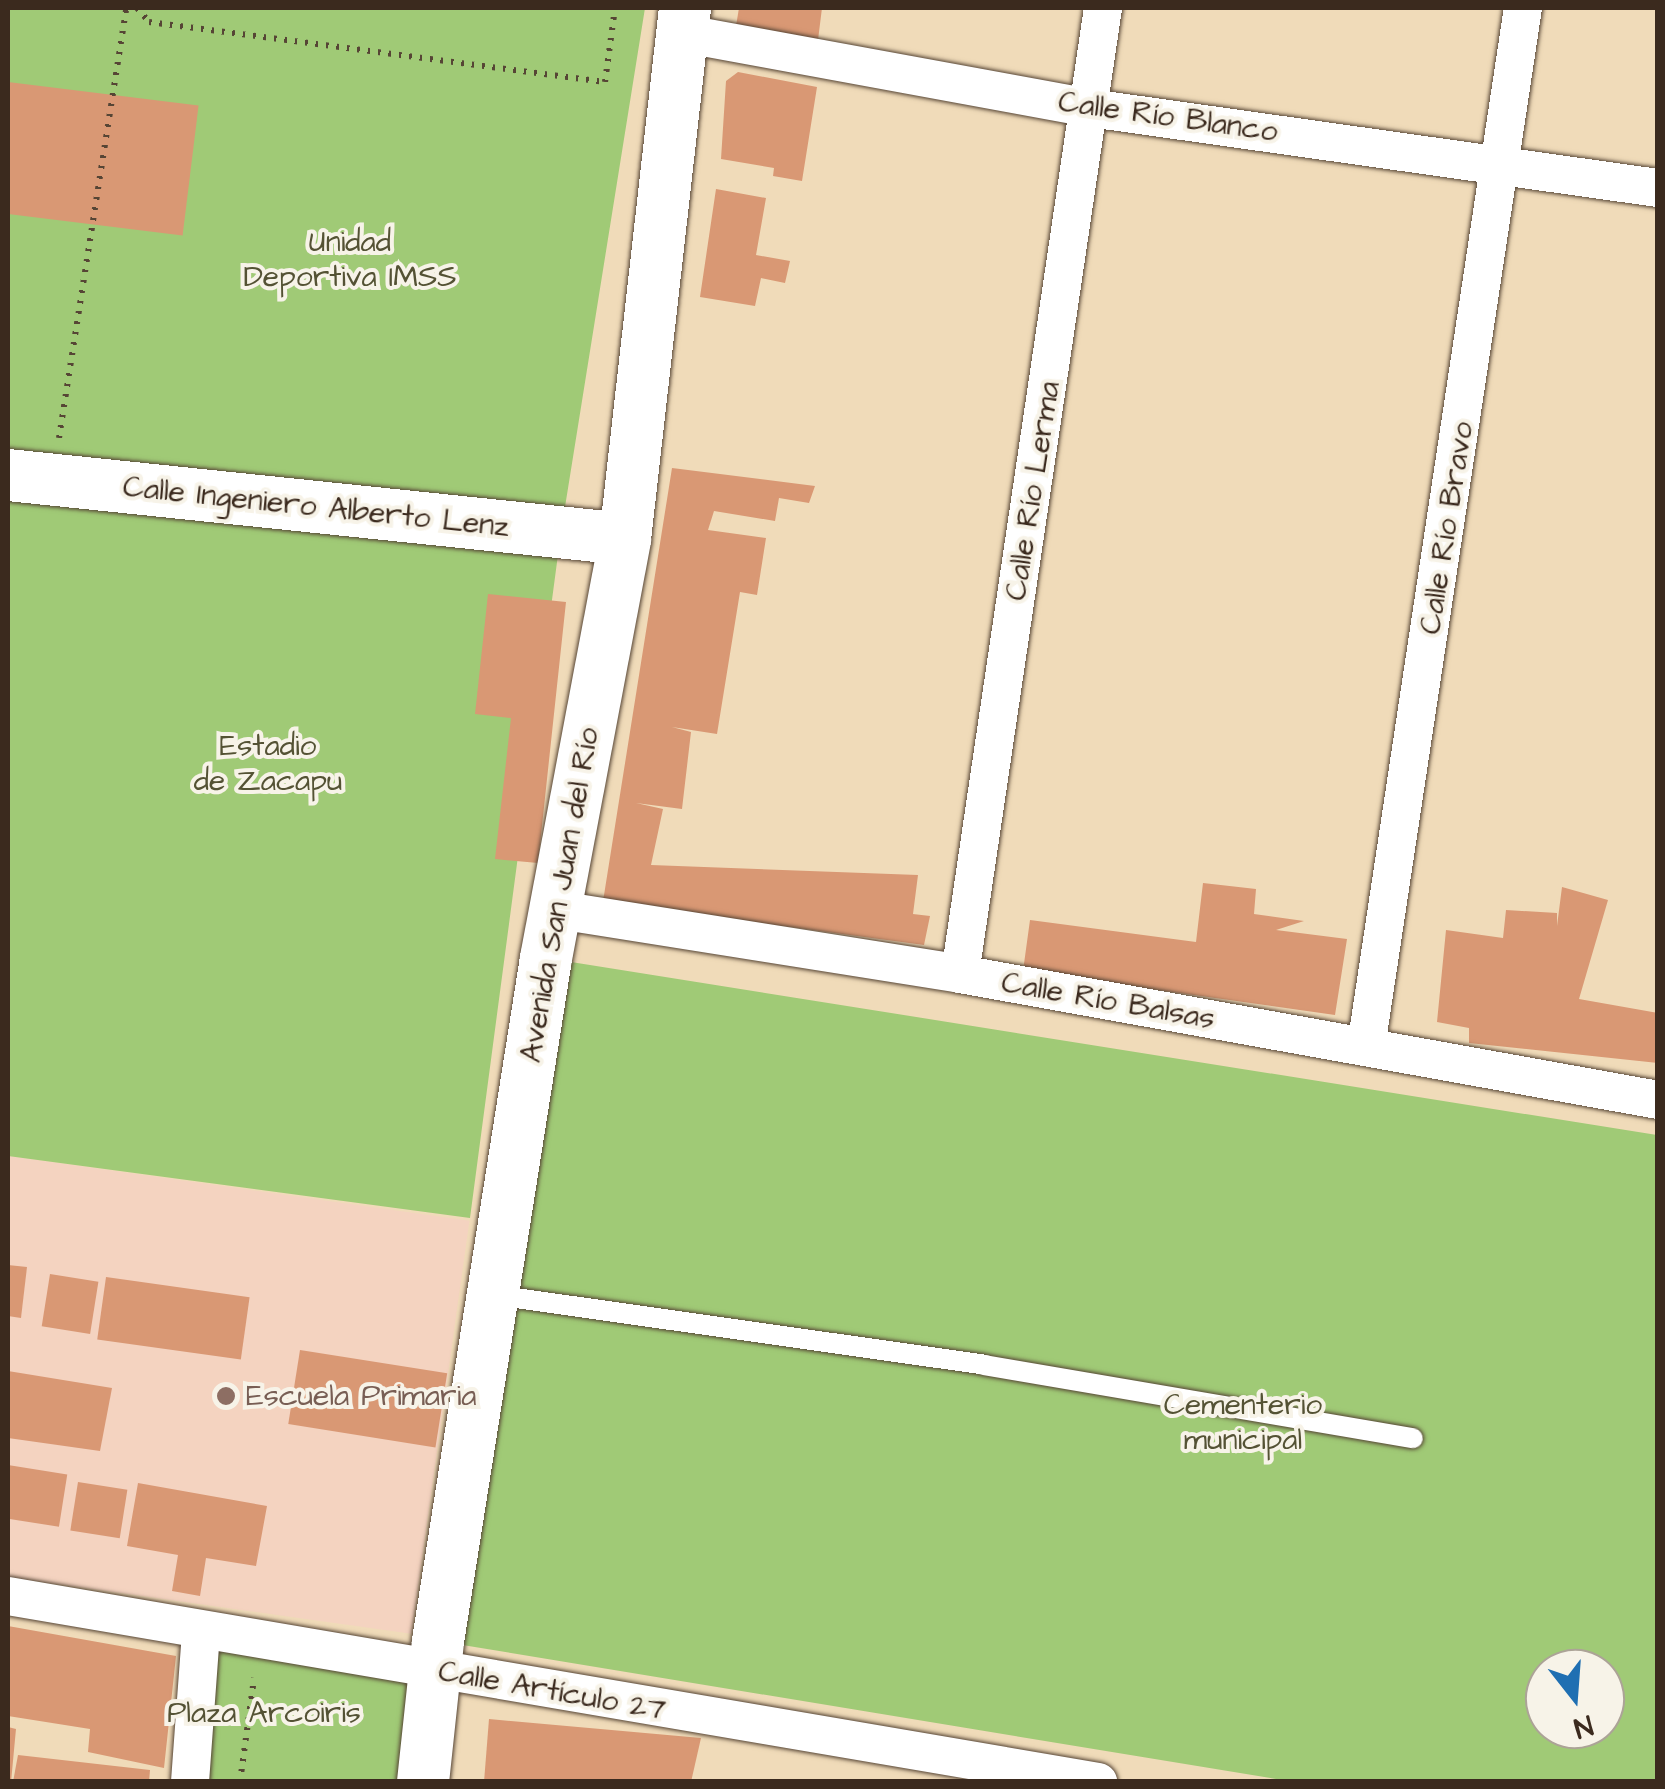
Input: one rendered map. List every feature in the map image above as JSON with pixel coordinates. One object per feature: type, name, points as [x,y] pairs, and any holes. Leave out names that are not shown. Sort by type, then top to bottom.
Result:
[{"type":"street","name":"Calle Río Lerma","points":[[960,974],[1104,8]]},
{"type":"street","name":"Calle Río Bravo","points":[[1366,1048],[1504,161],[1523,8]]},
{"type":"street","name":"Calle Río Blanco","points":[[683,20],[1090,108],[1504,161],[1658,188]]},
{"type":"street","name":"Avenida San Juan del Río","points":[[423,1782],[434,1672],[493,1294],[625,539],[683,20]]},
{"type":"street","name":"Calle Ingeniero Alberto Lenz","points":[[30,477],[625,539]]},
{"type":"street","name":"Calle Río Balsas","points":[[558,910],[960,974],[1658,1100]]},
{"type":"street","name":"Calle Artículo 27","points":[[8,1596],[434,1672],[892,1765],[1098,1782]]},
{"type":"street","points":[[190,1782],[201,1633]]},
{"type":"lane","points":[[493,1294],[984,1366],[1412,1438]]},
{"type":"path","points":[[30,477],[126,8]]},
{"type":"path","points":[[136,8],[149,22],[604,82],[615,8]]},
{"type":"path","points":[[240,1782],[249,1678],[268,1680]]},
{"type":"shaded area","name":"Escuela Primaria","points":[[8,1156],[469,1221],[411,1634],[8,1577]]},
{"type":"green space","points":[[8,8],[645,8],[561,532],[470,1218],[8,1156]]},
{"type":"green space","name":"Cementerio municipal","points":[[546,958],[1657,1135],[1657,1781],[1288,1781],[438,1641]]},
{"type":"green space","name":"Plaza Arcoiris","points":[[201,1633],[435,1671],[423,1781],[190,1782]]},
{"type":"building","points":[[739,8],[822,8],[818,40],[736,26]]},
{"type":"building","points":[[738,72],[817,87],[802,181],[773,176],[774,168],[721,159],[726,81]]},
{"type":"building","points":[[8,82],[199,105],[183,235],[8,214]]},
{"type":"building","points":[[716,189],[766,198],[756,255],[790,261],[785,283],[761,278],[755,306],[700,297]]},
{"type":"building","points":[[672,468],[815,486],[809,503],[779,498],[775,521],[714,511],[708,530],[766,538],[757,595],[740,592],[717,734],[672,727],[691,732],[682,809],[636,803],[663,809],[651,865],[918,875],[913,914],[930,916],[924,945],[790,927],[601,914]]},
{"type":"building","points":[[488,594],[566,602],[538,863],[495,859],[511,718],[475,714]]},
{"type":"building","points":[[1203,883],[1256,889],[1254,914],[1304,921],[1276,930],[1347,939],[1335,1015],[1023,971],[1030,920],[1196,942]]},
{"type":"building","points":[[1562,887],[1608,900],[1579,999],[1658,1013],[1658,1063],[1469,1043],[1469,1028],[1437,1022],[1446,930],[1503,938],[1506,910],[1557,913],[1557,926]]},
{"type":"building","points":[[8,1265],[27,1267],[21,1318],[8,1316]]},
{"type":"building","points":[[50,1274],[98,1282],[90,1334],[42,1326]]},
{"type":"building","points":[[106,1277],[250,1297],[241,1360],[97,1339]]},
{"type":"building","points":[[300,1350],[447,1373],[435,1447],[288,1424]]},
{"type":"building","points":[[8,1371],[112,1388],[100,1451],[8,1438]]},
{"type":"building","points":[[8,1465],[67,1474],[59,1527],[8,1519]]},
{"type":"building","points":[[78,1482],[127,1490],[120,1538],[70,1530]]},
{"type":"building","points":[[138,1483],[267,1506],[256,1566],[206,1558],[200,1596],[172,1591],[178,1555],[127,1546]]},
{"type":"building","points":[[8,1626],[176,1656],[164,1768],[88,1752],[90,1729],[8,1716]]},
{"type":"building","points":[[489,1719],[701,1738],[691,1782],[484,1782]]},
{"type":"building","points":[[8,1727],[16,1729],[11,1782],[8,1782]]},
{"type":"building","points":[[18,1755],[150,1770],[149,1782],[13,1782]]},
{"type":"place","name":"Escuela Primaria","points":[[226,1396]]},
{"type":"park label","name":"Unidad Deportiva IMSS","points":[[350,259]]},
{"type":"park label","name":"Estadio de Zacapu","points":[[268,763]]}]
